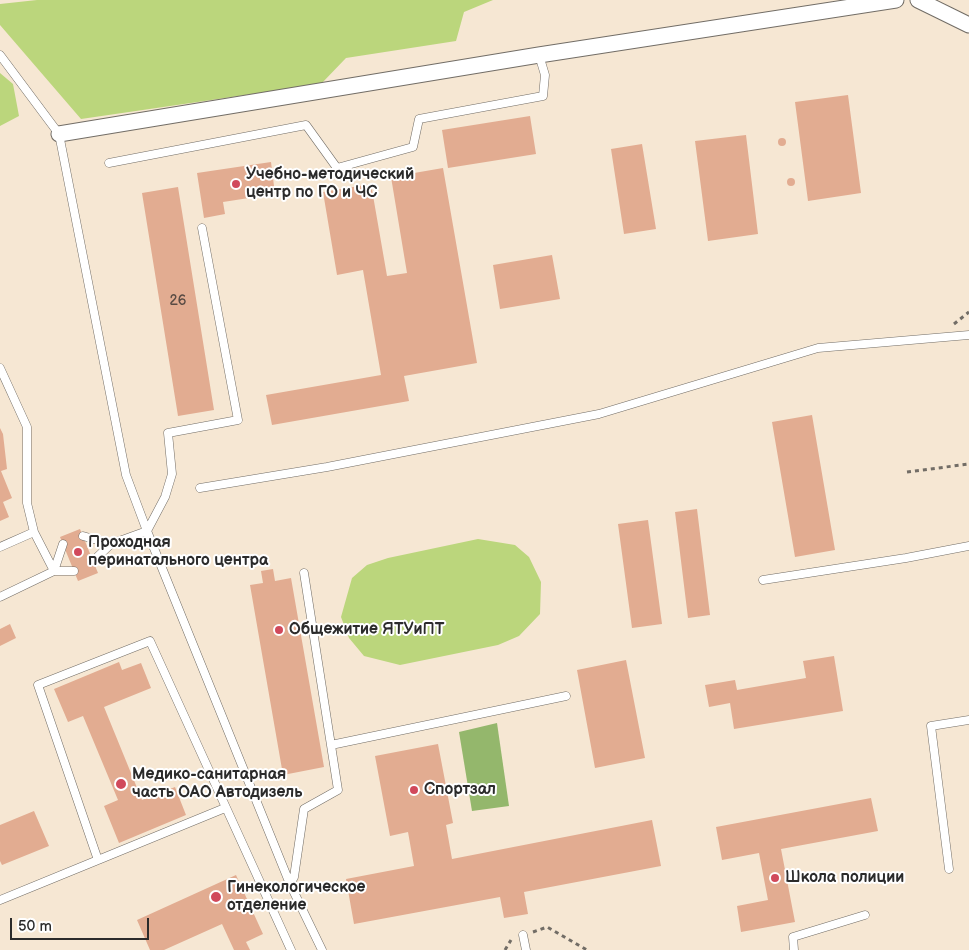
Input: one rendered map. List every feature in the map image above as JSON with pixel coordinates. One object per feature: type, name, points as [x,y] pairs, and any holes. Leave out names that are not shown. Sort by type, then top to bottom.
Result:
[{"type":"street","points":[[59,134],[539,55],[896,0]]},
{"type":"street","points":[[918,0],[969,26]]},
{"type":"lane","points":[[0,55],[59,134],[126,475],[290,884],[322,950]]},
{"type":"lane","points":[[109,162],[306,125],[337,168],[414,147],[419,119],[543,96],[545,75],[539,55]]},
{"type":"lane","points":[[93,561],[111,544],[147,531],[165,497],[172,474],[168,433],[238,420],[202,228]]},
{"type":"lane","points":[[200,488],[328,467],[599,414],[818,348],[969,335]]},
{"type":"lane","points":[[0,368],[27,427],[27,503],[34,532],[54,571]]},
{"type":"lane","points":[[0,547],[34,532]]},
{"type":"lane","points":[[83,536],[111,544]]},
{"type":"lane","points":[[54,571],[63,544]]},
{"type":"lane","points":[[763,580],[906,558],[969,546]]},
{"type":"lane","points":[[0,597],[54,571],[74,570]]},
{"type":"lane","points":[[290,884],[294,877],[304,809],[338,790],[304,573]]},
{"type":"lane","points":[[98,860],[38,685],[150,641],[291,950]]},
{"type":"lane","points":[[331,745],[566,696]]},
{"type":"lane","points":[[949,869],[931,726],[969,720]]},
{"type":"lane","points":[[0,900],[225,808]]},
{"type":"lane","points":[[794,950],[793,937],[865,915]]},
{"type":"lane","points":[[523,935],[526,950]]},
{"type":"path","points":[[906,472],[969,464]]},
{"type":"path","points":[[547,927],[587,950]]},
{"type":"green space","points":[[37,0],[493,0],[464,12],[456,41],[346,58],[321,84],[81,119],[0,25],[0,4]]},
{"type":"green space","points":[[0,73],[13,84],[19,116],[0,126]]},
{"type":"green space","points":[[478,539],[515,545],[529,557],[541,582],[540,614],[519,636],[498,645],[400,665],[364,656],[349,638],[341,617],[352,578],[367,565],[388,558]]},
{"type":"green space","points":[[497,723],[509,806],[472,811],[459,732]]},
{"type":"building","points":[[848,95],[861,193],[808,201],[795,102]]},
{"type":"building","points":[[530,116],[536,154],[448,168],[442,130]]},
{"type":"building","points":[[746,135],[758,234],[708,241],[695,141]]},
{"type":"building","points":[[782,138],[786,142],[782,146],[778,142]]},
{"type":"building","points":[[642,144],[656,229],[624,234],[611,149]]},
{"type":"building","name":"Учебно-методический центр по ГО и ЧС","points":[[271,162],[275,194],[223,202],[225,214],[204,218],[197,173]]},
{"type":"building","points":[[443,168],[477,363],[404,376],[409,401],[272,425],[266,395],[381,375],[363,270],[337,275],[323,192],[371,184],[387,276],[407,273],[391,177]]},
{"type":"building","points":[[791,178],[795,182],[791,186],[787,182]]},
{"type":"building","points":[[178,187],[214,410],[178,416],[142,193]]},
{"type":"building","points":[[552,255],[560,299],[500,309],[493,265]]},
{"type":"building","points":[[812,415],[835,550],[795,557],[772,422]]},
{"type":"building","points":[[0,428],[3,434],[7,469],[1,471],[12,498],[3,502],[9,517],[0,521]]},
{"type":"building","points":[[697,509],[710,615],[688,618],[675,512]]},
{"type":"building","points":[[648,520],[662,624],[632,628],[618,524]]},
{"type":"building","name":"Проходная перинатального центра","points":[[80,529],[98,573],[78,581],[60,537]]},
{"type":"building","name":"Общежитие ЯТУиПТ","points":[[273,569],[275,581],[291,578],[324,767],[283,775],[250,585],[263,583],[261,571]]},
{"type":"building","points":[[10,624],[16,638],[0,646],[0,629]]},
{"type":"building","points":[[834,656],[843,711],[734,729],[730,703],[709,707],[705,685],[735,680],[737,690],[806,678],[803,661]]},
{"type":"building","points":[[626,660],[645,758],[595,768],[577,670]]},
{"type":"building","points":[[119,662],[122,670],[141,663],[151,688],[104,707],[142,800],[175,787],[186,815],[119,843],[104,806],[118,800],[83,716],[68,722],[54,689]]},
{"type":"building","points":[[438,744],[453,823],[446,825],[452,859],[652,820],[661,866],[524,892],[528,914],[504,918],[500,897],[354,924],[346,879],[414,866],[408,832],[390,836],[375,756]]},
{"type":"building","name":"Школа полиции","points":[[871,798],[878,831],[781,849],[795,922],[741,932],[737,906],[768,900],[759,853],[722,860],[716,827]]},
{"type":"building","points":[[34,811],[49,846],[2,865],[0,861],[0,825]]},
{"type":"building","name":"Гинекологическое отделение","points":[[236,875],[263,934],[246,942],[250,950],[234,950],[222,924],[164,950],[150,950],[137,920]]},
{"type":"place","name":"Учебно-методический центр по ГО и ЧС","points":[[236,184]]},
{"type":"place","name":"Проходная перинатального центра","points":[[78,552]]},
{"type":"place","name":"Общежитие ЯТУиПТ","points":[[279,630]]},
{"type":"place","name":"Медико-санитарная часть ОАО Автодизель","points":[[121,784]]},
{"type":"place","name":"Спортзал","points":[[414,790]]},
{"type":"place","name":"Школа полиции","points":[[775,878]]},
{"type":"place","name":"Гинекологическое отделение","points":[[216,897]]}]
